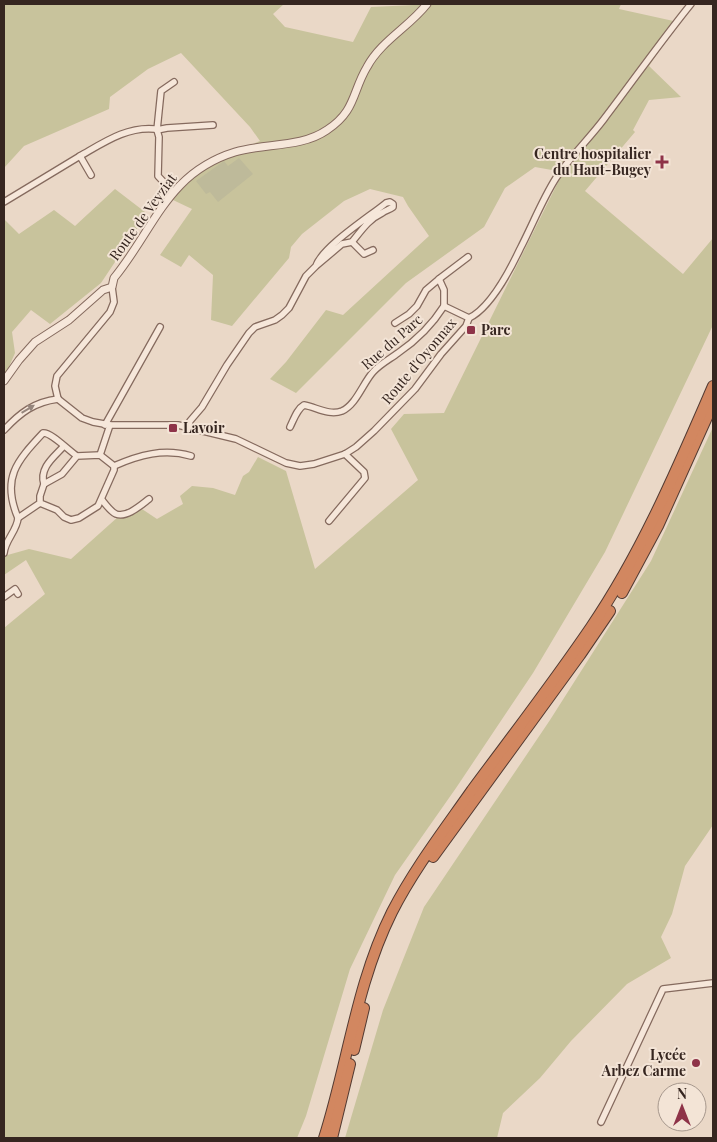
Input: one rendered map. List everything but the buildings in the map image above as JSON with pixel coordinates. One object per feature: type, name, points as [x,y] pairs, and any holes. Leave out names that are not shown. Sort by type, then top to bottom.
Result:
[{"type":"highway","points":[[324,1138],[362,988],[375,950],[399,899],[438,837],[574,652],[612,594],[643,542],[713,386]]},
{"type":"highway","points":[[332,1138],[369,989],[381,955],[400,913],[412,890],[441,846],[580,655],[618,599],[654,535],[713,404]]},
{"type":"street","name":"Route de Veyziat","points":[[112,287],[114,278],[174,192],[192,174],[233,153],[301,141],[318,136],[329,130],[345,114],[354,100],[366,68],[376,54],[419,14],[427,4]]},
{"type":"street","name":"Route d'Oyonnax","points":[[58,399],[82,418],[93,422],[107,425],[166,424],[188,427],[236,439],[275,459],[293,465],[314,464],[345,454],[374,431],[415,389],[441,354],[466,326],[468,318],[477,314],[499,287],[514,263],[555,180],[692,4]]},
{"type":"street","points":[[174,82],[161,92],[157,130],[159,136],[158,176],[174,192]]},
{"type":"street","points":[[4,202],[117,135],[150,128],[157,130],[213,124]]},
{"type":"street","points":[[80,156],[90,175]]},
{"type":"street","points":[[188,427],[190,421],[202,407],[248,333],[255,327],[275,320],[289,308],[306,276],[316,266],[342,244],[352,242],[367,224],[393,207],[393,204],[390,202],[386,203],[336,243],[318,259],[316,266]]},
{"type":"street","points":[[352,242],[364,254],[373,250]]},
{"type":"street","points":[[395,323],[417,306],[426,290],[438,279],[468,257]]},
{"type":"street","points":[[438,279],[444,290],[444,306],[468,318]]},
{"type":"street","points":[[4,381],[35,342],[69,320],[103,290],[112,287],[114,302],[110,312],[57,376],[55,386],[58,399],[32,406],[19,414],[4,430]]},
{"type":"street","name":"Rue du Parc","points":[[290,427],[304,404],[327,412],[343,411],[353,401],[373,372],[420,336],[435,321],[444,306]]},
{"type":"street","points":[[100,455],[107,425],[160,327]]},
{"type":"street","points":[[4,553],[5,546],[18,524],[11,489],[13,472],[20,458],[45,432],[51,434],[77,456],[100,455],[114,466]]},
{"type":"street","points":[[40,503],[44,484],[42,474],[64,446]]},
{"type":"street","points":[[114,466],[144,455],[166,452],[191,456]]},
{"type":"street","points":[[329,521],[365,478],[364,472],[345,454]]},
{"type":"street","points":[[44,484],[62,474],[77,456]]},
{"type":"street","points":[[40,503],[57,510],[64,517],[71,520],[96,508],[102,500],[114,466]]},
{"type":"street","points":[[102,500],[114,514],[119,515],[138,507],[149,499]]},
{"type":"street","points":[[18,518],[40,503]]},
{"type":"street","points":[[4,597],[15,589],[18,594]]},
{"type":"street","points":[[601,1122],[663,989],[713,983]]},
{"type":"shaded area","points":[[4,4],[284,4],[273,14],[285,27],[353,42],[371,7],[415,4],[621,4],[619,9],[678,22],[649,66],[681,97],[649,100],[633,130],[635,132],[585,191],[683,274],[713,238],[713,325],[605,552],[533,673],[395,875],[350,969],[306,1116],[297,1138],[4,1138],[4,628],[45,594],[26,560],[4,575],[4,556],[29,549],[71,559],[119,516],[136,505],[157,519],[183,504],[180,496],[192,486],[213,488],[235,495],[243,476],[249,472],[258,457],[286,471],[315,569],[418,480],[391,429],[404,414],[444,413],[563,172],[535,167],[505,188],[484,227],[406,283],[296,393],[270,379],[286,362],[326,310],[343,315],[429,236],[403,197],[370,189],[344,201],[302,234],[291,247],[289,258],[232,326],[211,320],[213,275],[189,255],[181,267],[160,255],[192,209],[173,200],[185,176],[206,163],[260,141],[250,127],[181,53],[148,69],[110,97],[109,109],[24,146],[4,168]]},
{"type":"shaded area","points":[[239,158],[253,174],[218,202],[210,192],[206,194],[196,181],[224,161],[228,166]]},
{"type":"shaded area","points":[[115,189],[145,212],[139,226],[101,283],[50,324],[31,310],[12,332],[15,353],[4,378],[4,219],[19,234],[54,210],[75,226]]},
{"type":"shaded area","points":[[713,427],[713,825],[685,866],[672,914],[661,937],[671,958],[627,984],[571,1041],[540,1078],[503,1113],[497,1138],[345,1138],[383,1010],[424,907],[550,720],[651,561]]},
{"type":"place","name":"Centre hospitalier du Haut-Bugey","points":[[662,162]]},
{"type":"place","name":"Parc","points":[[471,330]]},
{"type":"place","name":"Lavoir","points":[[173,428]]},
{"type":"place","name":"Lycée Arbez Carme","points":[[696,1063]]}]
